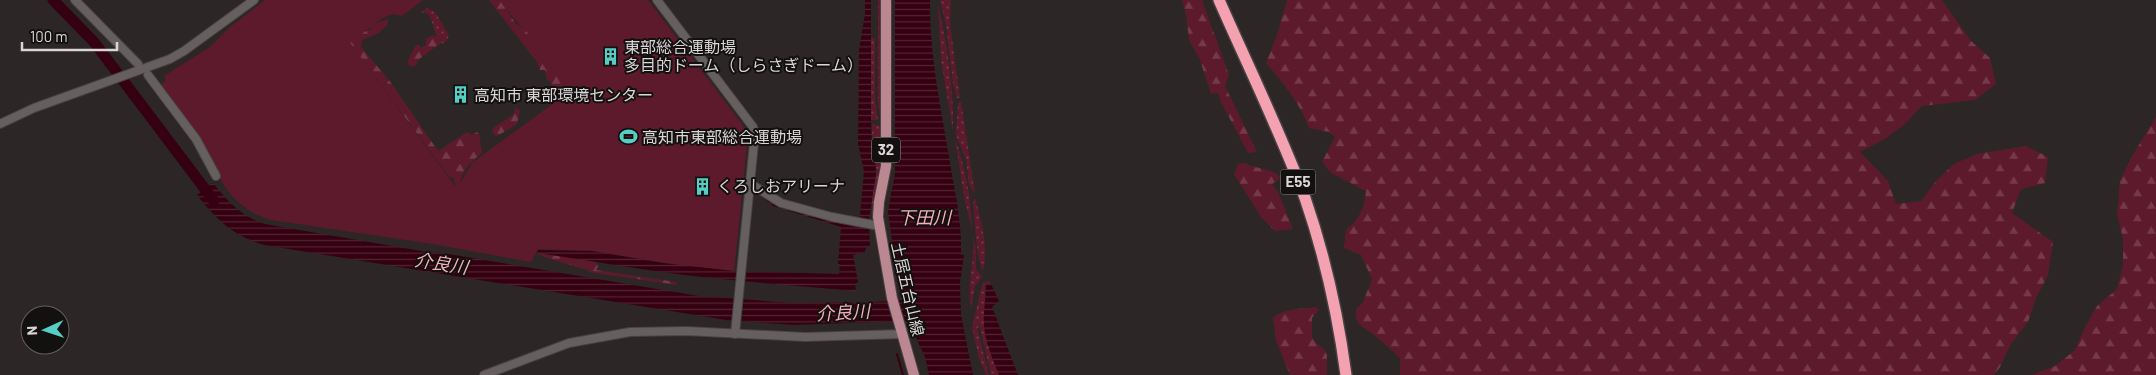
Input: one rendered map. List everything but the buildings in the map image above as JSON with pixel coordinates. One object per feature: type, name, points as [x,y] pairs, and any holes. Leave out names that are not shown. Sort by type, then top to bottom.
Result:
[{"type":"highway","name":"E55","points":[[1219,0],[1305,198],[1329,279],[1338,318],[1346,375]]},
{"type":"main road","name":"土居五台山線","points":[[886,0],[886,166],[876,225],[900,330],[914,375]]},
{"type":"street","points":[[75,0],[138,64]]},
{"type":"street","points":[[0,124],[34,108],[132,73],[184,51],[254,0]]},
{"type":"street","points":[[657,0],[754,130],[755,147],[752,184],[735,334]]},
{"type":"street","points":[[148,75],[196,139],[216,176]]},
{"type":"street","points":[[752,184],[781,203],[856,222],[876,225]]},
{"type":"street","points":[[484,375],[552,348],[606,335],[658,331],[805,337],[900,330]]},
{"type":"green space","name":"高知市東部総合運動場","points":[[265,0],[423,0],[402,16],[393,14],[381,19],[350,43],[455,186],[460,183],[473,162],[569,92],[528,33],[499,0],[648,0],[742,124],[748,136],[734,271],[683,266],[592,251],[538,249],[531,262],[433,244],[271,220],[245,208],[225,187],[217,170],[161,85],[166,80],[164,76],[210,47],[230,27]]},
{"type":"green space","points":[[489,0],[500,0],[516,24],[527,31],[571,89],[570,98],[561,95],[561,89],[554,90],[550,81],[547,80],[545,70],[540,70],[537,62]]},
{"type":"green space","points":[[878,0],[882,0],[881,119],[878,104]]},
{"type":"green space","points":[[940,0],[951,0],[950,23],[960,98],[957,98],[953,83],[946,25]]},
{"type":"green space","points":[[1182,0],[1202,0],[1229,75],[1225,86],[1257,152],[1248,153],[1218,93],[1211,94],[1200,60],[1189,40],[1186,14]]},
{"type":"green space","points":[[1287,0],[1942,0],[1971,41],[1990,58],[1996,84],[1975,100],[1922,106],[1904,125],[1883,140],[1860,152],[1888,181],[1896,204],[1921,201],[1936,181],[1954,164],[1977,154],[2026,146],[2048,157],[2045,183],[2021,189],[2012,213],[2053,242],[2048,275],[2036,298],[2028,322],[2011,344],[1994,375],[1400,375],[1400,358],[1359,324],[1356,318],[1356,310],[1363,302],[1372,279],[1361,255],[1344,248],[1346,230],[1355,222],[1360,213],[1366,191],[1331,173],[1322,162],[1335,137],[1329,132],[1309,128],[1296,102],[1266,63],[1277,35]]},
{"type":"green space","points":[[938,5],[949,68],[953,131],[941,60]]},
{"type":"green space","points":[[427,8],[435,12],[449,35],[446,42],[440,44],[429,16],[427,13],[421,12]]},
{"type":"green space","points":[[388,19],[388,24],[379,33],[362,40],[361,47],[392,84],[438,151],[467,132],[472,135],[477,132],[479,133],[482,153],[470,163],[464,172],[461,186],[456,187],[453,177],[450,178],[350,43],[357,35],[371,29],[371,25]]},
{"type":"green space","points":[[440,30],[445,40],[418,60],[416,65],[412,67],[408,64],[408,60],[416,45],[419,45],[421,48],[426,45],[426,39],[433,35],[436,37],[439,35],[438,31]]},
{"type":"green space","points":[[871,37],[875,39],[875,99],[878,120],[871,120]]},
{"type":"green space","points":[[961,101],[975,194],[969,184],[966,159],[956,135],[958,103]]},
{"type":"green space","points":[[516,107],[520,111],[517,124],[495,136],[492,132],[493,128],[513,115]]},
{"type":"green space","points":[[2156,117],[2156,375],[2032,375],[2055,366],[2075,350],[2097,306],[2117,289],[2123,265],[2123,239],[2117,214],[2120,181],[2131,158]]},
{"type":"green space","points":[[872,124],[881,126],[881,169],[874,214],[872,215],[872,192],[876,173],[876,159],[872,152]]},
{"type":"green space","points":[[955,138],[967,183],[972,230],[964,196]]},
{"type":"green space","points":[[1245,163],[1273,172],[1281,178],[1272,184],[1278,192],[1293,229],[1275,231],[1261,217],[1234,174],[1238,164]]},
{"type":"green space","points":[[975,198],[985,244],[983,271],[976,238],[973,201]]},
{"type":"green space","points":[[973,234],[976,249],[976,269],[982,277],[975,286],[971,308],[970,290]]},
{"type":"green space","points":[[542,252],[571,254],[581,260],[583,258],[595,259],[598,267],[596,270],[676,282],[677,285],[589,272],[588,270],[538,254]]},
{"type":"green space","points":[[988,281],[991,283],[985,285],[984,324],[999,375],[991,375],[980,327],[977,328],[989,375],[986,375],[979,358],[972,328],[983,283]]},
{"type":"green space","points":[[1316,307],[1319,310],[1312,318],[1312,337],[1324,349],[1327,355],[1327,375],[1290,375],[1276,341],[1273,318],[1282,312]]},
{"type":"water","points":[[865,0],[871,0],[871,123],[872,152],[875,159],[876,173],[869,219],[870,247],[867,246],[864,253],[853,255],[858,282],[855,284],[856,291],[681,275],[537,253],[538,250],[592,251],[663,263],[734,271],[839,274],[841,227],[773,206],[761,196],[763,194],[782,206],[807,215],[856,225],[860,215],[864,171],[858,144],[859,50],[865,14]]},
{"type":"water","name":"下田川","points":[[895,0],[930,0],[934,66],[959,215],[961,255],[964,255],[960,283],[961,315],[973,375],[929,375],[925,357],[908,321],[794,325],[726,320],[264,245],[226,226],[197,195],[213,183],[242,213],[265,224],[699,296],[793,303],[857,303],[903,300],[898,284],[888,211],[895,173]]},
{"type":"water","points":[[991,284],[999,301],[992,307],[1018,375],[999,375],[988,344],[984,316],[986,285]]},
{"type":"waterway","name":"介良川","points":[[53,0],[94,42],[214,201]]},
{"type":"waterway","points":[[897,354],[903,375]]},
{"type":"place","name":"東部総合運動場 多目的ドーム（しらさぎドーム）","points":[[610,56]]},
{"type":"place","name":"高知市 東部環境センター","points":[[460,95]]},
{"type":"place","name":"高知市東部総合運動場","points":[[628,137]]},
{"type":"place","name":"くろしおアリーナ","points":[[703,186]]}]
